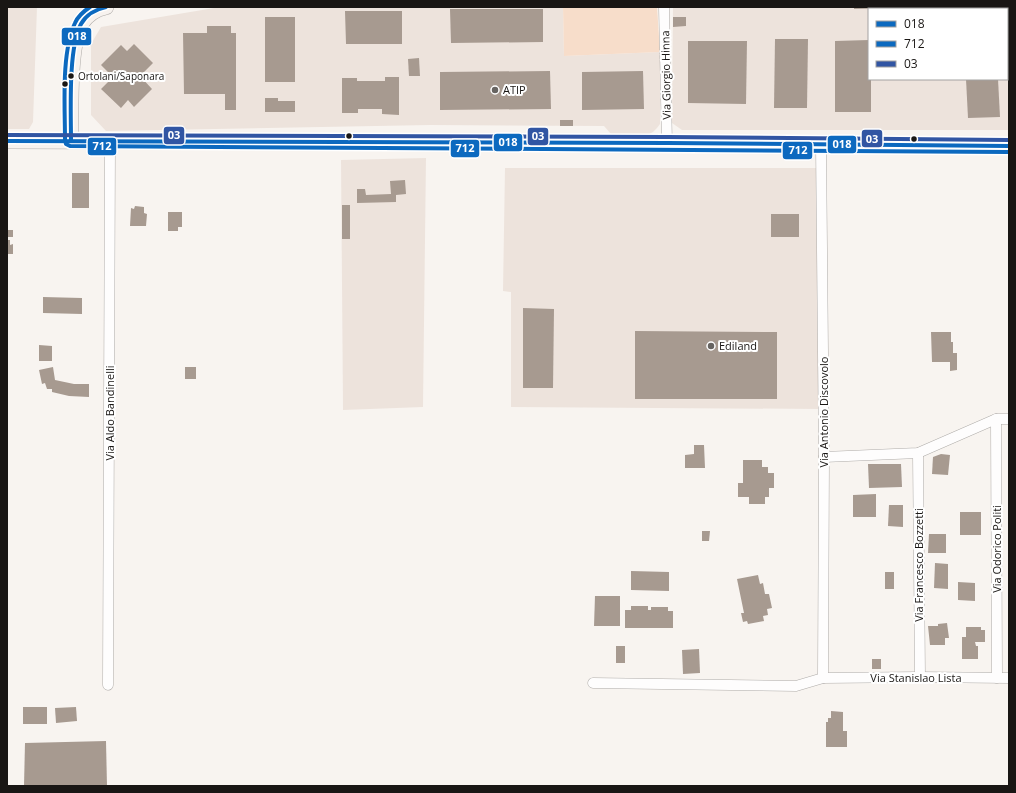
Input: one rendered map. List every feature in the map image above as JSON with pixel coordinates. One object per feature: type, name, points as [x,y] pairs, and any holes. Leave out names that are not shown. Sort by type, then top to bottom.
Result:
[{"type":"street","points":[[71,140],[74,52],[78,32],[81,24],[87,17],[93,12],[106,7]]},
{"type":"street","name":"Via Giorgio Hinna","points":[[664,7],[667,143]]},
{"type":"street","points":[[7,141],[71,140],[1009,146]]},
{"type":"street","name":"Via Aldo Bandinelli","points":[[108,685],[110,141]]},
{"type":"street","name":"Via Antonio Discovolo","points":[[821,145],[824,457],[823,678]]},
{"type":"street","points":[[824,457],[918,453],[996,419],[1009,419]]},
{"type":"street","name":"Via Odorico Politi","points":[[996,419],[997,678]]},
{"type":"street","name":"Via Francesco Bozzetti","points":[[918,453],[920,677]]},
{"type":"street","name":"Via Stanislao Lista","points":[[593,683],[796,686],[823,678],[1009,678]]},
{"type":"shaded area","points":[[7,7],[37,7],[33,122],[29,129],[7,129]]},
{"type":"shaded area","points":[[220,7],[563,7],[564,56],[660,52],[660,124],[653,132],[649,134],[611,134],[604,126],[430,125],[106,131],[91,115],[91,44],[101,27]]},
{"type":"shaded area","points":[[563,7],[657,7],[660,52],[564,56]]},
{"type":"shaded area","points":[[673,7],[1009,7],[1009,130],[682,130],[672,123]]},
{"type":"shaded area","points":[[426,158],[423,407],[343,410],[341,160]]},
{"type":"shaded area","points":[[505,168],[818,168],[820,409],[511,407],[511,292],[503,291]]},
{"type":"building","points":[[854,7],[894,7],[894,8],[854,9]]},
{"type":"building","points":[[450,9],[543,9],[543,42],[451,43]]},
{"type":"building","points":[[345,11],[402,11],[402,44],[346,44]]},
{"type":"building","points":[[265,17],[295,17],[295,82],[265,82]]},
{"type":"building","points":[[673,17],[686,17],[686,26],[673,27]]},
{"type":"building","points":[[207,26],[231,26],[231,33],[236,33],[236,110],[225,110],[225,94],[184,94],[183,33],[207,33]]},
{"type":"building","points":[[775,39],[808,39],[807,108],[774,108]]},
{"type":"building","points":[[868,40],[868,80],[871,80],[871,112],[835,112],[835,41]]},
{"type":"building","points":[[688,41],[747,41],[746,104],[688,103]]},
{"type":"building","points":[[134,44],[153,63],[140,76],[152,89],[134,107],[128,100],[121,108],[101,89],[113,77],[101,65],[121,45],[127,51]]},
{"type":"building","points":[[419,58],[420,76],[409,76],[408,59]]},
{"type":"building","name":"ATIP","points":[[550,71],[551,109],[440,110],[440,72]]},
{"type":"building","points":[[643,71],[644,109],[582,110],[582,72]]},
{"type":"building","points":[[385,77],[399,77],[399,115],[382,114],[382,109],[358,109],[358,113],[342,113],[342,78],[357,78],[357,81],[385,81]]},
{"type":"building","points":[[966,80],[998,80],[1000,117],[968,118]]},
{"type":"building","points":[[265,98],[278,98],[278,101],[295,101],[295,112],[265,112]]},
{"type":"building","points":[[560,120],[573,120],[573,126],[560,126]]},
{"type":"building","points":[[72,173],[89,173],[89,208],[72,208]]},
{"type":"building","points":[[405,180],[406,194],[396,195],[396,202],[357,203],[357,189],[365,189],[366,195],[391,194],[390,181]]},
{"type":"building","points":[[342,205],[350,205],[350,239],[342,239]]},
{"type":"building","points":[[135,206],[144,207],[144,213],[147,214],[146,226],[130,226],[131,208],[134,209]]},
{"type":"building","points":[[168,212],[182,212],[182,227],[178,227],[178,231],[168,231]]},
{"type":"building","points":[[771,214],[799,214],[799,237],[771,237]]},
{"type":"building","points":[[7,230],[13,230],[13,237],[7,237]]},
{"type":"building","points":[[7,240],[10,240],[10,245],[13,244],[13,254],[7,254]]},
{"type":"building","points":[[43,297],[82,298],[82,314],[43,313]]},
{"type":"building","points":[[523,308],[554,309],[553,388],[523,388]]},
{"type":"building","points":[[635,331],[777,332],[777,399],[635,399]]},
{"type":"building","points":[[931,332],[951,332],[953,353],[957,353],[957,370],[950,371],[950,362],[932,362]]},
{"type":"building","points":[[39,345],[52,346],[52,361],[39,361]]},
{"type":"building","points":[[53,367],[55,380],[74,384],[89,384],[89,397],[69,396],[52,392],[52,389],[47,389],[45,383],[42,384],[39,370]]},
{"type":"building","points":[[185,367],[196,367],[196,379],[185,379]]},
{"type":"building","points":[[694,445],[704,445],[705,468],[685,468],[685,455],[694,454]]},
{"type":"building","points":[[941,454],[950,455],[948,475],[932,474],[933,457]]},
{"type":"building","points":[[743,460],[762,460],[762,467],[768,467],[768,473],[774,473],[774,488],[769,488],[769,497],[765,497],[765,504],[749,504],[749,497],[738,497],[738,483],[743,483]]},
{"type":"building","points":[[868,464],[901,464],[902,487],[869,488]]},
{"type":"building","points":[[876,494],[876,517],[853,517],[853,495]]},
{"type":"building","points":[[889,505],[903,505],[903,527],[888,526]]},
{"type":"building","points":[[960,512],[981,512],[981,535],[960,535]]},
{"type":"building","points":[[702,531],[710,531],[709,541],[702,541]]},
{"type":"building","points":[[929,534],[946,534],[946,553],[928,553]]},
{"type":"building","points":[[935,563],[948,564],[948,589],[934,588]]},
{"type":"building","points":[[631,571],[669,572],[669,591],[631,590]]},
{"type":"building","points":[[885,572],[894,572],[894,589],[885,589]]},
{"type":"building","points":[[758,575],[760,584],[763,583],[765,594],[769,594],[772,608],[767,609],[768,615],[763,616],[764,621],[748,624],[747,621],[743,622],[741,613],[744,613],[737,579]]},
{"type":"building","points":[[958,582],[975,583],[975,601],[958,600]]},
{"type":"building","points":[[595,596],[620,596],[620,626],[594,626]]},
{"type":"building","points":[[631,606],[648,606],[648,610],[651,610],[651,607],[668,607],[668,611],[673,611],[673,628],[625,628],[625,610],[631,610]]},
{"type":"building","points":[[947,623],[949,638],[945,638],[945,645],[930,645],[928,626],[938,626],[938,624]]},
{"type":"building","points":[[966,627],[981,627],[981,630],[985,630],[985,642],[975,642],[976,646],[978,646],[978,659],[962,659],[962,637],[966,637]]},
{"type":"building","points":[[616,646],[625,646],[625,663],[616,663]]},
{"type":"building","points":[[699,649],[700,673],[683,674],[682,650]]},
{"type":"building","points":[[872,659],[881,659],[881,669],[872,669]]},
{"type":"building","points":[[23,707],[47,707],[47,724],[23,724]]},
{"type":"building","points":[[76,707],[77,721],[56,723],[55,708]]},
{"type":"building","points":[[831,711],[843,712],[843,731],[847,731],[847,747],[826,747],[826,722],[828,722],[828,718],[831,718]]},
{"type":"building","points":[[106,741],[107,786],[24,786],[25,743]]},
{"type":"transit line","name":"712","points":[[90,7],[76,20],[68,49],[64,96],[65,140],[66,144],[70,146],[1009,152]]},
{"type":"transit line","name":"018","points":[[71,140],[71,80],[74,48],[77,35],[81,24],[88,15],[106,7]]},
{"type":"transit line","name":"03","points":[[7,135],[667,137],[1009,140]]},
{"type":"transit line","name":"018","points":[[7,141],[667,143],[1009,146]]},
{"type":"place","name":"Ortolani/Saponara","points":[[71,76]]},
{"type":"place","name":"ATIP","points":[[495,90]]},
{"type":"place","name":"Ediland","points":[[711,346]]}]
